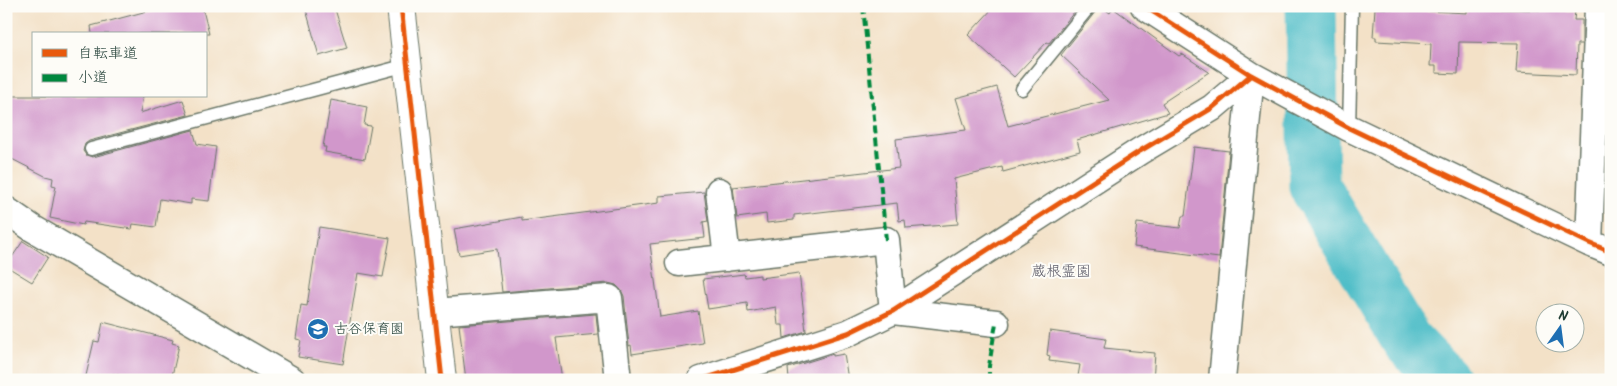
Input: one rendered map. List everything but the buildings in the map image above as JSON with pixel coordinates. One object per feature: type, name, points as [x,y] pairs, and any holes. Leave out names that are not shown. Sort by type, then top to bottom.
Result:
[{"type":"street","points":[[401,6],[442,380]]},
{"type":"street","points":[[1144,6],[1251,74],[1349,128],[1600,247],[1598,6]]},
{"type":"street","points":[[701,380],[848,333],[893,311],[1140,151],[1212,108],[1251,74]]},
{"type":"street","points":[[1222,380],[1251,74]]},
{"type":"street","points":[[719,191],[727,258]]},
{"type":"street","points":[[6,210],[32,228],[292,380]]},
{"type":"street","points":[[679,263],[886,240],[893,311]]},
{"type":"street","points":[[435,312],[609,298],[618,380]]},
{"type":"street","points":[[893,311],[996,323]]},
{"type":"lane","points":[[1022,89],[1090,6]]},
{"type":"lane","points":[[1349,128],[1352,6]]},
{"type":"lane","points":[[91,149],[407,65]]},
{"type":"waterway","points":[[1311,6],[1314,186],[1407,341],[1445,380]]},
{"type":"marked path","points":[[863,6],[886,240]]},
{"type":"marked path","points":[[989,380],[989,366],[996,323]]},
{"type":"cycle path","points":[[401,6],[442,380]]},
{"type":"cycle path","points":[[1144,6],[1251,75],[1349,128],[1611,252]]},
{"type":"cycle path","points":[[701,380],[848,333],[893,311],[1140,151],[1212,108],[1251,75]]},
{"type":"place","name":"古谷保育園","points":[[318,329]]},
{"type":"district","name":"蔵根霊園","points":[[1061,272]]}]
